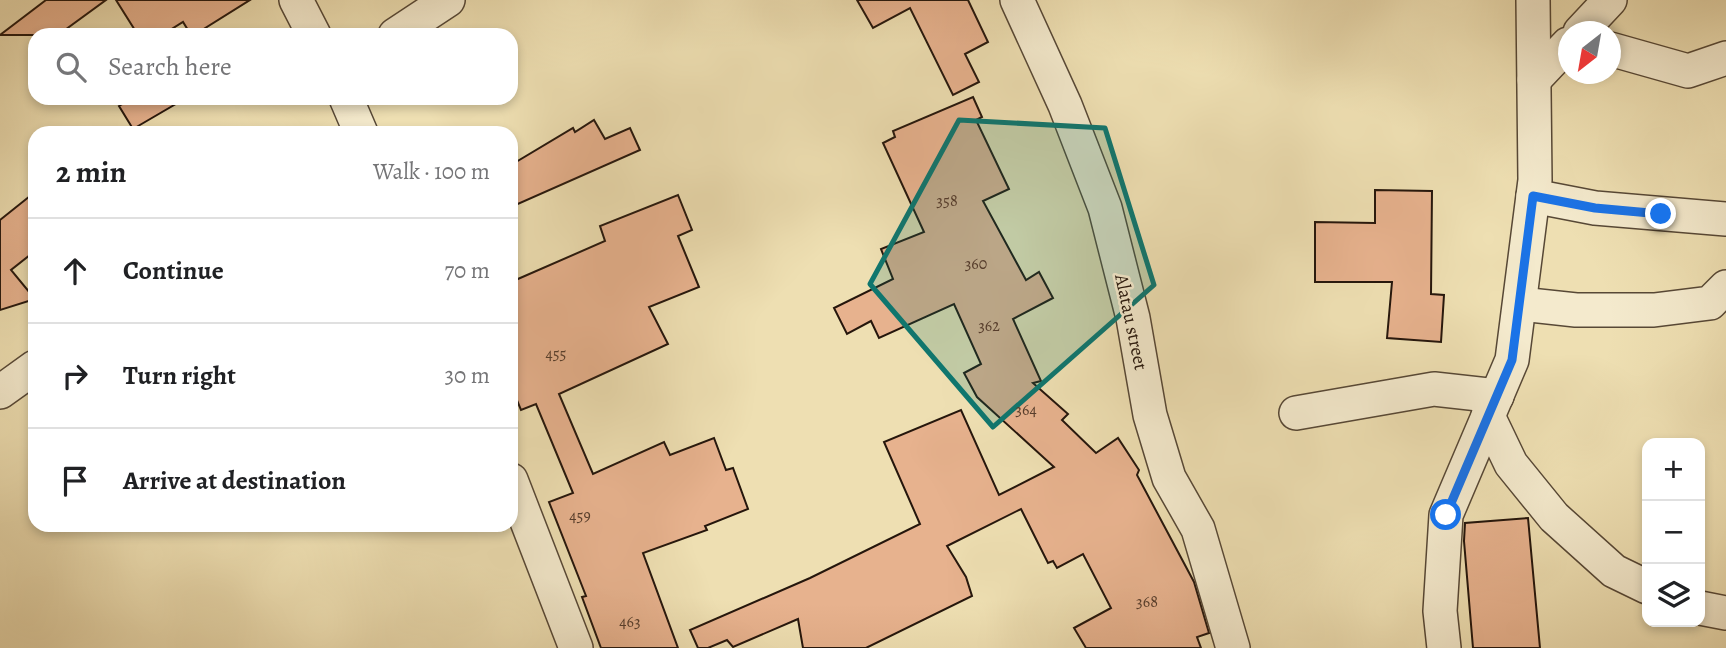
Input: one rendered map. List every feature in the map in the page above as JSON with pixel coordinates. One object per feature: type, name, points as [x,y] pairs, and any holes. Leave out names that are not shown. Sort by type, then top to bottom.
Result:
[{"type":"street","points":[[296,0],[310,28]]},
{"type":"street","points":[[406,28],[448,0]]},
{"type":"street","name":"Alatau street","points":[[1017,0],[1065,105],[1105,208],[1133,318],[1150,415],[1169,478],[1198,529],[1233,648]]},
{"type":"street","points":[[1444,648],[1440,611],[1446,515],[1512,360],[1520,304],[1535,180],[1533,0]]},
{"type":"street","points":[[1590,21],[1610,0]]},
{"type":"street","points":[[1621,52],[1688,71],[1726,58]]},
{"type":"street","points":[[1534,80],[1558,55]]},
{"type":"street","points":[[348,105],[358,126]]},
{"type":"street","points":[[1533,196],[1595,208],[1726,219]]},
{"type":"street","points":[[1520,304],[1576,310],[1654,310],[1710,303],[1726,287]]},
{"type":"street","points":[[0,392],[28,372]]},
{"type":"street","points":[[1296,413],[1434,389],[1492,406]]},
{"type":"street","points":[[1492,406],[1511,464],[1554,517],[1614,571],[1642,585]]},
{"type":"street","points":[[518,499],[576,648]]},
{"type":"street","points":[[1705,609],[1726,613]]},
{"type":"highlighted area","points":[[959,120],[1105,128],[1154,285],[993,427],[870,284]]},
{"type":"building","points":[[46,0],[106,0],[68,28],[28,28],[28,35],[0,35]]},
{"type":"building","points":[[116,0],[250,0],[205,28],[187,28],[183,22],[173,28],[134,28]]},
{"type":"building","points":[[857,0],[968,0],[988,42],[965,54],[979,82],[953,95],[910,8],[873,28]]},
{"type":"building","points":[[973,97],[982,117],[976,120],[1009,189],[983,201],[1026,280],[1039,272],[1053,298],[1013,319],[1041,381],[1033,383],[1068,414],[1062,420],[1096,453],[1118,438],[1139,470],[1137,475],[1194,582],[1209,633],[1197,637],[1201,648],[1086,648],[1074,628],[1111,608],[1083,554],[1057,568],[1053,561],[1048,563],[1021,509],[947,546],[966,577],[972,596],[866,648],[803,648],[798,619],[733,647],[727,640],[708,648],[698,648],[690,630],[810,578],[920,524],[884,442],[961,410],[999,495],[1054,467],[977,397],[964,373],[981,364],[954,304],[879,338],[871,321],[847,334],[834,308],[893,279],[881,249],[924,232],[883,143],[895,137],[893,131]]},
{"type":"building","points":[[174,105],[138,126],[131,126],[119,106]]},
{"type":"building","points":[[594,120],[605,139],[630,128],[640,150],[518,204],[518,161],[573,128],[575,132]]},
{"type":"building","points":[[1375,190],[1432,191],[1431,294],[1444,295],[1441,342],[1387,338],[1392,282],[1315,282],[1315,222],[1375,223]]},
{"type":"building","points":[[678,195],[692,230],[678,236],[699,287],[649,307],[668,344],[559,394],[593,474],[664,442],[670,455],[714,438],[726,470],[733,468],[748,509],[705,526],[707,530],[643,553],[678,648],[601,648],[582,597],[586,596],[549,502],[573,493],[536,404],[521,410],[518,403],[518,279],[605,241],[600,226]]},
{"type":"building","points":[[28,198],[28,257],[11,270],[28,291],[28,301],[0,310],[0,220]]},
{"type":"building","points":[[1528,518],[1540,648],[1473,648],[1464,541],[1465,523]]},
{"type":"route","points":[[1446,515],[1512,360],[1533,196],[1595,208],[1661,214]]}]
